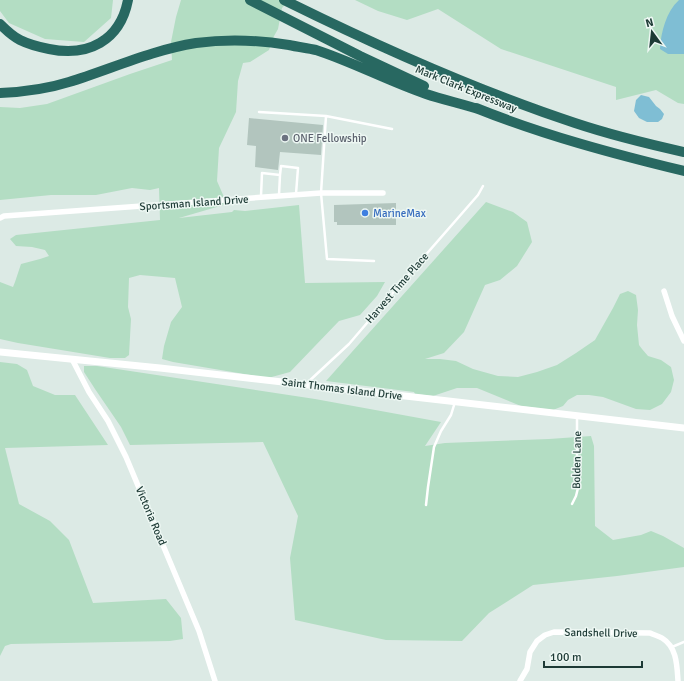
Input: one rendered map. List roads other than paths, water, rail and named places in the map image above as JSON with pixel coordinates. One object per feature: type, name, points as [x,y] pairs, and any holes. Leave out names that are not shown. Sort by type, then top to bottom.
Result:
[{"type":"highway","points":[[0,24],[8,32],[20,40],[42,48],[67,52],[80,50],[93,47],[112,34],[120,24],[128,0]]},
{"type":"highway","name":"Mark Clark Expressway","points":[[250,0],[360,56],[430,89],[481,110],[580,144],[684,171]]},
{"type":"highway","name":"Mark Clark Expressway","points":[[284,0],[413,60],[525,105],[614,135],[684,152]]},
{"type":"highway","points":[[290,0],[312,14]]},
{"type":"highway","points":[[0,93],[52,87],[163,50],[197,43],[230,40],[256,41],[314,50],[340,59],[425,94],[481,110]]},
{"type":"main road","name":"Saint Thomas Island Drive","points":[[0,352],[168,369],[684,428]]},
{"type":"street","name":"Sportsman Island Drive","points":[[1,216],[321,192],[383,193]]},
{"type":"street","points":[[664,291],[672,316],[684,341]]},
{"type":"street","name":"Victoria Road","points":[[72,359],[89,392],[108,421],[126,457],[199,631],[215,681]]},
{"type":"street","name":"Sandshell Drive","points":[[520,681],[527,669],[530,652],[537,641],[545,635],[554,632],[650,633],[662,638],[671,647]]},
{"type":"street","points":[[671,647],[675,653],[678,681]]},
{"type":"lane","points":[[259,112],[326,116],[392,129]]},
{"type":"lane","points":[[326,116],[321,192],[327,259],[374,261]]},
{"type":"lane","points":[[278,196],[281,166],[298,168],[296,195]]},
{"type":"lane","points":[[260,197],[262,173],[280,175]]},
{"type":"lane","name":"Harvest Time Place","points":[[305,385],[349,344],[478,195],[483,186]]},
{"type":"lane","points":[[426,505],[434,446],[451,415],[455,402]]},
{"type":"lane","name":"Bolden Lane","points":[[572,504],[578,488],[577,416]]},
{"type":"lane","points":[[671,647],[684,642]]},
{"type":"water","points":[[679,0],[684,0],[684,54],[668,54],[660,49],[662,36],[668,16],[674,5]]},
{"type":"water","points":[[641,95],[649,97],[664,114],[662,119],[658,122],[647,122],[639,118],[634,111],[636,100]]},
{"type":"place","name":"ONE Fellowship","points":[[285,138]]},
{"type":"place","name":"MarineMax","points":[[365,213]]}]
